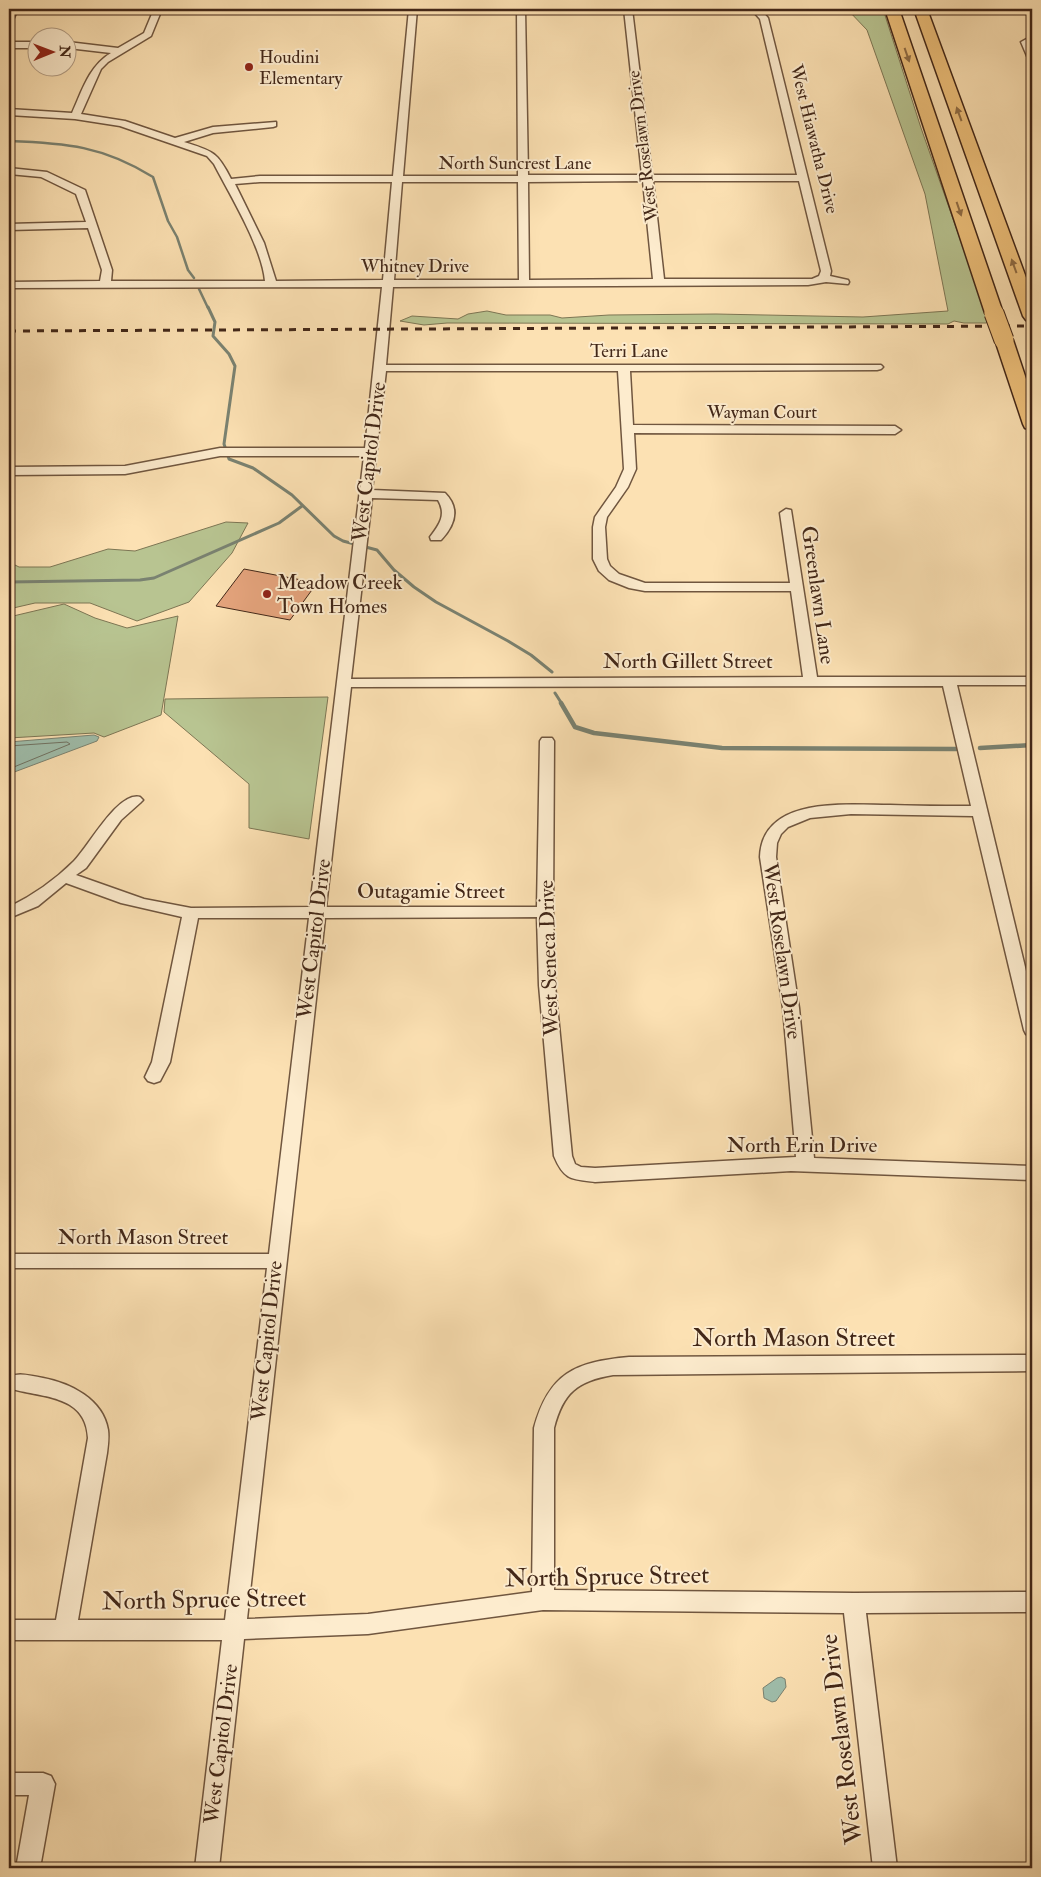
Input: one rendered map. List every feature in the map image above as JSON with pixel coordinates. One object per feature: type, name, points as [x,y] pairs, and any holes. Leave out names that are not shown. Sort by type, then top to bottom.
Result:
[{"type":"highway","points":[[892,9],[1032,424]]},
{"type":"highway","points":[[920,9],[1032,314]]},
{"type":"street","points":[[9,20],[14,9]]},
{"type":"street","points":[[75,116],[97,68],[105,60],[148,34],[158,9]]},
{"type":"street","name":"West Capitol Drive","points":[[207,1868],[380,368],[413,9]]},
{"type":"street","points":[[521,9],[524,283]]},
{"type":"street","name":"West Roselawn Drive","points":[[628,9],[659,282]]},
{"type":"street","name":"West Hiawatha Drive","points":[[755,9],[764,18],[826,271],[823,279]]},
{"type":"street","points":[[1032,39],[1025,42],[1032,56]]},
{"type":"street","points":[[9,45],[28,45]]},
{"type":"street","points":[[78,46],[118,52]]},
{"type":"street","points":[[9,112],[75,116],[122,122],[210,154],[218,163],[228,182],[270,270],[271,284]]},
{"type":"street","points":[[177,141],[208,129],[273,124]]},
{"type":"street","points":[[9,171],[43,174],[78,189],[83,196],[107,270],[105,284]]},
{"type":"street","name":"North Suncrest Lane","points":[[228,182],[398,179],[803,178]]},
{"type":"street","points":[[9,227],[92,225]]},
{"type":"street","name":"Whitney Drive","points":[[9,285],[805,282],[823,279],[844,282]]},
{"type":"street","name":"Terri Lane","points":[[380,368],[877,367]]},
{"type":"street","points":[[624,368],[630,469],[622,486],[604,511],[599,527],[600,558],[608,573],[624,582],[645,586],[796,587]]},
{"type":"street","name":"Wayman Court","points":[[628,430],[895,430]]},
{"type":"street","points":[[9,471],[125,470],[220,452],[370,452]]},
{"type":"street","points":[[365,494],[441,496],[448,504],[446,525],[436,537]]},
{"type":"street","name":"Greenlawn Lane","points":[[786,513],[811,682]]},
{"type":"street","name":"North Gillett Street","points":[[344,683],[1032,680]]},
{"type":"street","points":[[949,681],[1032,1030]]},
{"type":"street","name":"West Seneca Drive","points":[[546,741],[545,912],[547,985],[563,1156],[565,1164],[573,1171]]},
{"type":"street","points":[[9,913],[32,902],[66,877],[87,856],[116,817],[135,800]]},
{"type":"street","name":"West Roselawn Drive","points":[[806,1164],[791,1008],[768,857],[770,839],[781,825],[810,813],[847,810],[981,811]]},
{"type":"street","name":"Outagamie Street","points":[[66,877],[108,894],[139,903],[190,913],[545,912]]},
{"type":"street","points":[[154,1077],[161,1062],[190,913]]},
{"type":"street","name":"North Erin Drive","points":[[573,1171],[595,1175],[806,1164],[1032,1173]]},
{"type":"street","name":"North Mason Street","points":[[9,1261],[276,1261]]},
{"type":"street","name":"North Mason Street","points":[[543,1600],[544,1428],[547,1412],[561,1388],[576,1376],[600,1368],[629,1365],[1032,1363]]},
{"type":"street","points":[[9,1630],[65,1631],[97,1453],[98,1432],[93,1417],[82,1402],[68,1393],[54,1387],[16,1382]]},
{"type":"street","name":"North Spruce Street","points":[[65,1631],[214,1630],[386,1623],[543,1600],[854,1603],[1032,1602]]},
{"type":"street","name":"West Roselawn Drive","points":[[854,1603],[885,1868]]},
{"type":"street","points":[[9,1784],[42,1784],[28,1868]]},
{"type":"green space","points":[[847,9],[883,9],[921,128],[989,321],[986,323],[964,323],[954,321],[948,324],[447,323],[424,325],[400,321],[412,316],[458,319],[468,314],[487,311],[506,315],[550,315],[562,318],[609,315],[716,314],[863,317],[948,311],[925,194],[867,30]]},
{"type":"green space","points":[[226,522],[248,523],[232,553],[189,602],[137,621],[90,603],[35,603],[9,609],[9,562],[19,567],[50,567],[108,549],[135,551]]},
{"type":"green space","points":[[64,604],[95,618],[127,628],[178,616],[161,715],[104,737],[94,733],[9,738],[9,617]]},
{"type":"green space","points":[[328,697],[309,839],[249,828],[249,784],[164,712],[165,699]]},
{"type":"water","points":[[94,735],[99,737],[97,741],[9,774],[9,742]]},
{"type":"water","points":[[781,1677],[785,1679],[786,1687],[776,1701],[772,1702],[764,1698],[763,1688]]},
{"type":"building","name":"Meadow Creek Town Homes","points":[[244,569],[317,583],[290,620],[216,606]]},
{"type":"waterway","points":[[9,141],[49,143],[84,148],[117,159],[153,177],[168,221],[177,237],[188,270],[194,278]]},
{"type":"waterway","points":[[199,289],[208,308]]},
{"type":"waterway","points":[[208,307],[215,322],[213,336],[229,354],[235,366],[224,444],[229,459],[253,468],[292,495],[334,536],[343,541],[377,550],[394,570],[414,587],[436,602],[531,655],[552,672]]},
{"type":"waterway","points":[[9,582],[140,580],[154,578],[279,523],[302,506]]},
{"type":"waterway","points":[[555,693],[562,704]]},
{"type":"waterway","points":[[561,703],[575,727],[594,733],[722,748],[956,749]]},
{"type":"waterway","points":[[980,748],[1032,745]]},
{"type":"railway","points":[[9,331],[1032,326]]},
{"type":"place","name":"Houdini Elementary","points":[[249,67]]},
{"type":"place","name":"Meadow Creek Town Homes","points":[[267,594]]}]
